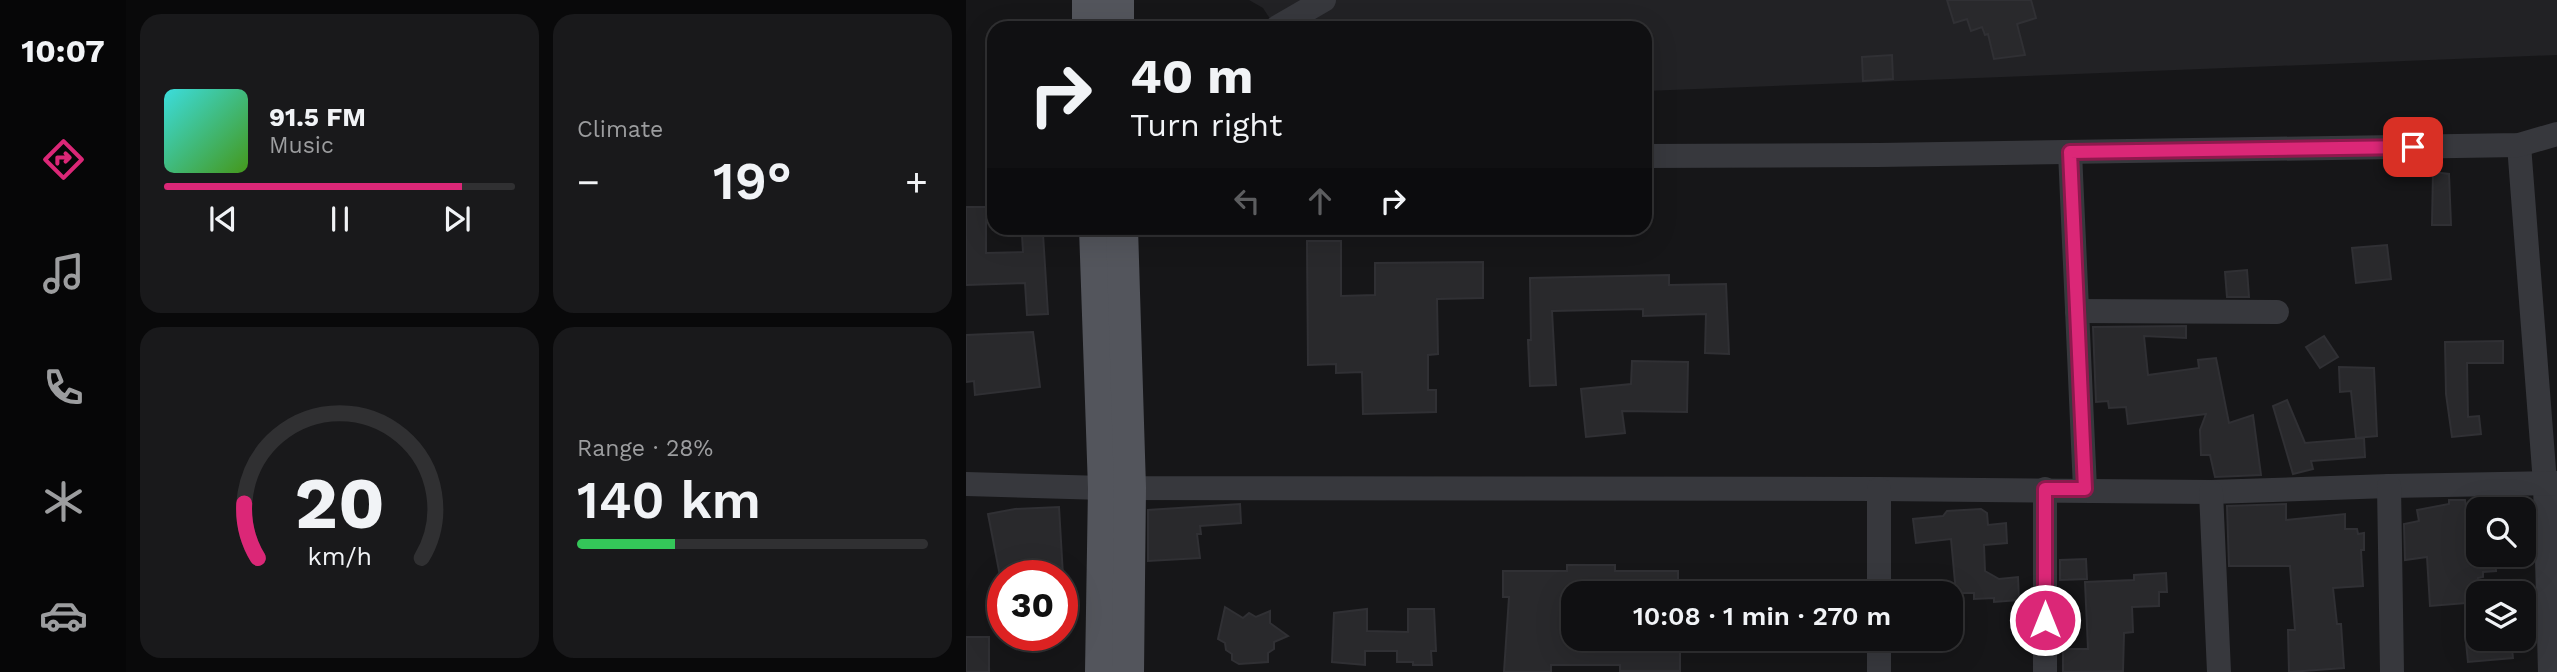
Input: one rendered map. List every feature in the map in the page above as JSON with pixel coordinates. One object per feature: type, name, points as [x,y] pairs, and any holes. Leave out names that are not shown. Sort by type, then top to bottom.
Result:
[{"type":"main road","points":[[1088,0],[1088,21]]},
{"type":"main road","points":[[1118,0],[1118,21]]},
{"type":"main road","points":[[1096,235],[1117,488],[1128,672]]},
{"type":"main road","points":[[1101,672],[1117,488],[1122,235]]},
{"type":"street","points":[[1288,21],[1324,0]]},
{"type":"street","points":[[1652,156],[2519,145],[2557,134]]},
{"type":"street","points":[[2519,145],[2551,483],[2550,672]]},
{"type":"street","points":[[2070,152],[2085,489]]},
{"type":"street","points":[[2077,311],[2277,312]]},
{"type":"street","points":[[966,484],[1117,488],[2085,489],[2211,492],[2551,483]]},
{"type":"street","points":[[2389,486],[2392,672]]},
{"type":"street","points":[[1879,489],[1879,581]]},
{"type":"street","points":[[2045,489],[2045,672]]},
{"type":"street","points":[[2211,492],[2219,672]]},
{"type":"street","points":[[1879,651],[1879,672]]},
{"type":"shaded area","points":[[1249,0],[2557,0],[2557,55],[1652,91],[1652,21],[1271,21],[1263,8]]},
{"type":"building","points":[[1947,0],[2031,0],[2036,18],[2017,24],[2025,55],[1994,59],[1988,34],[1985,35],[1982,27],[1971,31],[1967,19],[1954,23]]},
{"type":"building","points":[[1892,55],[1893,79],[1863,81],[1862,57]]},
{"type":"building","points":[[2433,172],[2449,174],[2451,225],[2432,225]]},
{"type":"building","points":[[966,207],[986,207],[986,253],[1023,252],[1022,235],[1043,235],[1048,314],[1027,315],[1025,283],[966,285]]},
{"type":"building","points":[[1307,241],[1341,241],[1341,296],[1375,295],[1375,263],[1483,262],[1483,298],[1437,299],[1438,354],[1428,355],[1428,390],[1436,390],[1436,412],[1363,414],[1362,372],[1336,373],[1336,364],[1308,365]]},
{"type":"building","points":[[2387,245],[2391,279],[2356,283],[2352,248]]},
{"type":"building","points":[[2247,270],[2249,297],[2227,297],[2225,272]]},
{"type":"building","points":[[1669,275],[1669,285],[1726,284],[1729,354],[1705,353],[1706,314],[1643,316],[1643,309],[1552,311],[1556,385],[1530,386],[1530,278]]},
{"type":"building","points":[[2186,326],[2186,338],[2144,336],[2148,375],[2199,368],[2198,360],[2216,358],[2229,423],[2253,415],[2261,475],[2215,477],[2210,455],[2201,455],[2200,430],[2206,414],[2128,424],[2126,407],[2109,408],[2108,401],[2096,402],[2093,327]]},
{"type":"building","points":[[1033,332],[1040,387],[975,395],[974,381],[966,382],[966,335]]},
{"type":"building","points":[[2324,336],[2338,357],[2320,368],[2306,347]]},
{"type":"building","points":[[2503,341],[2503,363],[2467,363],[2468,417],[2479,416],[2481,434],[2452,437],[2446,394],[2445,342]]},
{"type":"building","points":[[1632,361],[1688,362],[1687,412],[1622,411],[1625,433],[1586,437],[1581,389],[1631,384]]},
{"type":"building","points":[[2339,367],[2374,368],[2377,436],[2356,438],[2351,391],[2340,392]]},
{"type":"building","points":[[2287,400],[2305,443],[2364,438],[2365,457],[2311,461],[2313,469],[2293,474],[2273,406]]},
{"type":"building","points":[[2449,500],[2465,500],[2466,567],[2496,567],[2496,571],[2483,572],[2483,577],[2478,578],[2478,581],[2466,581],[2466,603],[2430,606],[2427,557],[2405,560],[2404,524],[2419,521],[2417,510],[2449,504]]},
{"type":"building","points":[[1240,504],[1241,523],[1200,526],[1201,534],[1197,534],[1200,558],[1148,561],[1148,510]]},
{"type":"building","points":[[2286,504],[2286,520],[2345,514],[2345,529],[2357,529],[2358,534],[2364,533],[2364,550],[2361,550],[2363,586],[2333,588],[2337,624],[2341,624],[2344,668],[2289,672],[2288,630],[2295,630],[2290,566],[2229,566],[2227,506]]},
{"type":"building","points":[[1059,507],[1062,560],[997,560],[988,514],[1015,509]]},
{"type":"building","points":[[1981,509],[1987,513],[1988,525],[2006,523],[2007,543],[1984,545],[1985,571],[1999,579],[2018,577],[2019,600],[1994,602],[1994,598],[1974,599],[1974,593],[1963,593],[1963,581],[1955,581],[1951,539],[1916,543],[1913,519],[1943,516],[1947,511]]},
{"type":"building","points":[[2086,559],[2087,579],[2060,580],[2060,560]]},
{"type":"building","points":[[1567,565],[1615,565],[1615,571],[1678,571],[1678,581],[1561,581],[1561,651],[1680,651],[1680,671],[1620,671],[1620,665],[1551,665],[1551,672],[1504,672],[1509,597],[1503,597],[1503,571],[1567,571]]},
{"type":"building","points":[[2166,573],[2167,592],[2159,592],[2159,606],[2132,607],[2133,632],[2124,633],[2123,671],[2063,672],[2063,649],[2088,649],[2085,582],[2134,580],[2134,575]]},
{"type":"building","points":[[1225,607],[1243,618],[1249,613],[1256,617],[1270,611],[1270,623],[1288,636],[1274,642],[1274,649],[1268,653],[1268,662],[1239,664],[1232,660],[1232,654],[1226,650],[1225,643],[1218,639]]},
{"type":"building","points":[[1367,609],[1367,631],[1408,632],[1408,609],[1434,609],[1436,651],[1431,651],[1432,665],[1397,662],[1397,651],[1365,651],[1365,665],[1332,662],[1334,613]]},
{"type":"building","points":[[966,637],[987,637],[989,672],[966,672]]},
{"type":"building","points":[[2467,651],[2512,651],[2513,658],[2468,662]]},
{"type":"route","points":[[2045,620],[2045,489],[2085,489],[2070,152],[2413,147]]}]
